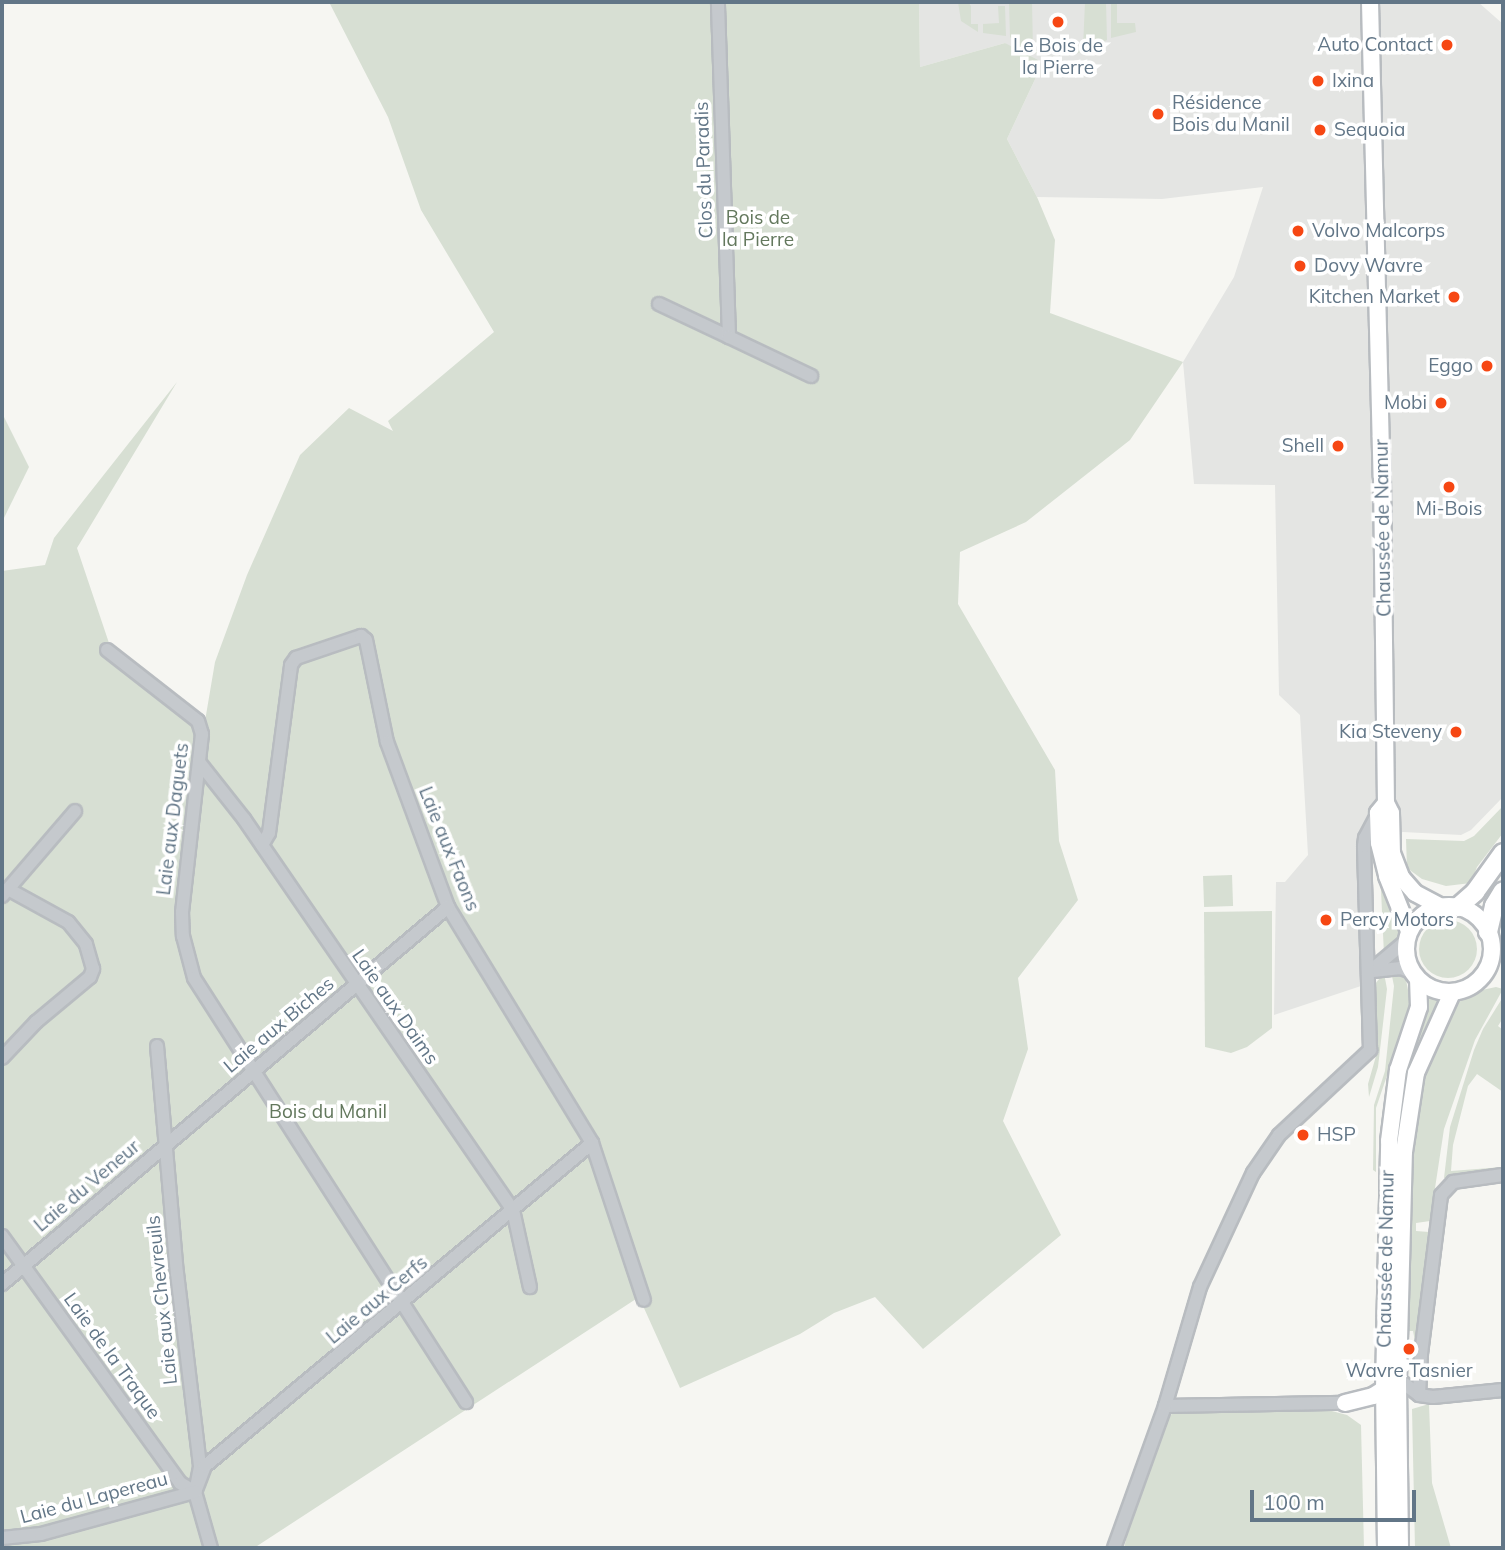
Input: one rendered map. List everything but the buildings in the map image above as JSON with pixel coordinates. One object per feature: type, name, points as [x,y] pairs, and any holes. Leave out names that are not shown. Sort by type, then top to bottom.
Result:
[{"type":"highway","points":[[1449,907],[1471,897],[1503,853]]},
{"type":"highway","points":[[1488,932],[1494,906],[1503,891]]},
{"type":"main road","name":"Chaussée de Namur","points":[[1370,2],[1382,490],[1382,859],[1408,936],[1407,962],[1415,976],[1419,1007],[1398,1070],[1390,1116],[1384,1390],[1391,1416]]},
{"type":"main road","name":"Chaussée de Namur","points":[[1382,808],[1391,813],[1392,853],[1401,877],[1415,893],[1479,918],[1488,932]]},
{"type":"main road","points":[[1408,936],[1427,912],[1449,907]]},
{"type":"main road","points":[[1415,976],[1438,991],[1452,993],[1469,988],[1488,969],[1492,951],[1488,932]]},
{"type":"main road","name":"Chaussée de Namur","points":[[1390,1546],[1391,1416],[1398,1379],[1401,1213],[1409,1108],[1423,1054],[1452,993]]},
{"type":"main road","points":[[1345,1403],[1373,1396],[1384,1390]]},
{"type":"main road","points":[[1345,1403],[1391,1416]]},
{"type":"street","name":"Clos du Paradis","points":[[718,2],[729,337]]},
{"type":"street","points":[[659,304],[811,376]]},
{"type":"street","name":"Laie aux Faons","points":[[262,845],[269,833],[291,665],[296,658],[361,636],[366,640],[387,742],[448,907],[592,1143],[644,1300]]},
{"type":"street","name":"Laie aux Daguets","points":[[107,650],[198,721],[202,734],[181,912],[187,953],[201,990],[466,1402]]},
{"type":"street","name":"Laie aux Daims","points":[[199,762],[262,845],[513,1210],[530,1287]]},
{"type":"street","points":[[1114,1548],[1165,1406],[1200,1287],[1253,1173],[1279,1135],[1370,1050],[1364,846],[1365,838],[1382,808]]},
{"type":"street","points":[[2,1058],[46,1013],[90,977],[93,969],[86,944],[68,922],[5,893],[75,811]]},
{"type":"street","name":"Laie aux Biches","points":[[167,1145],[448,907]]},
{"type":"street","points":[[1369,972],[1408,936]]},
{"type":"street","points":[[1369,972],[1385,968],[1415,976]]},
{"type":"street","name":"Laie aux Chevreuils","points":[[157,1046],[177,1273],[200,1466],[195,1492],[211,1548]]},
{"type":"street","name":"Laie aux Cerfs","points":[[195,1492],[205,1466],[404,1303],[592,1143]]},
{"type":"street","name":"Laie du Veneur","points":[[2,1284],[24,1267],[27,1260],[167,1145]]},
{"type":"street","points":[[1419,1395],[1421,1354],[1441,1195],[1453,1182],[1503,1175]]},
{"type":"street","name":"Laie de la Traque","points":[[2,1236],[180,1483],[195,1492]]},
{"type":"street","points":[[1398,1379],[1419,1395],[1444,1398],[1503,1390]]},
{"type":"street","points":[[1391,1416],[1419,1395]]},
{"type":"street","points":[[1165,1406],[1345,1403]]},
{"type":"street","name":"Laie du Lapereau","points":[[2,1538],[41,1534],[195,1492]]},
{"type":"shaded area","points":[[919,2],[1478,2],[1503,24],[1503,797],[1471,830],[1461,835],[1403,832],[1363,839],[1361,986],[1274,1015],[1276,882],[1285,882],[1308,855],[1300,715],[1279,695],[1275,485],[1194,484],[1183,362],[1234,277],[1263,187],[1162,199],[1037,197],[1007,139],[1038,73],[1005,43],[920,67]]},
{"type":"green space","points":[[329,2],[919,2],[920,67],[1005,43],[1038,60],[1038,73],[1007,139],[1037,197],[1055,240],[1050,313],[1183,362],[1130,440],[1026,522],[960,552],[958,604],[1055,770],[1059,841],[1078,900],[1018,978],[1028,1049],[1003,1121],[1061,1235],[923,1349],[875,1297],[834,1313],[800,1334],[680,1388],[639,1297],[254,1548],[2,1548],[2,571],[45,565],[54,538],[177,382],[77,548],[110,646],[205,721],[215,662],[247,575],[300,455],[349,408],[393,431],[388,421],[494,332],[421,210],[388,117]]},
{"type":"green space","points":[[958,2],[968,2],[971,6],[971,24],[978,24],[978,32],[961,21]]},
{"type":"green space","points":[[1009,2],[1032,2],[1033,49],[1043,50],[1043,55],[1024,50],[1010,37]]},
{"type":"green space","points":[[1085,2],[1106,2],[1107,40],[1074,55],[1074,49],[1083,48]]},
{"type":"green space","points":[[1111,2],[1117,2],[1117,23],[1135,23],[1136,32],[1111,38]]},
{"type":"green space","points":[[998,6],[1005,6],[1006,36],[983,33],[983,24],[999,23]]},
{"type":"green space","points":[[2,413],[29,467],[2,522]]},
{"type":"green space","points":[[1503,806],[1503,833],[1477,867],[1471,883],[1446,886],[1422,879],[1407,868],[1406,839],[1464,841],[1474,836]]},
{"type":"green space","points":[[1374,847],[1401,931],[1396,944],[1384,955],[1381,890]]},
{"type":"green space","points":[[1232,875],[1233,906],[1204,907],[1203,876]]},
{"type":"green space","points":[[1272,911],[1272,1028],[1247,1047],[1231,1053],[1205,1047],[1204,912]]},
{"type":"green space","points":[[1442,920],[1454,920],[1469,928],[1477,943],[1477,955],[1469,970],[1454,978],[1442,978],[1427,970],[1419,955],[1419,943],[1427,928]]},
{"type":"green space","points":[[1391,971],[1400,973],[1406,980],[1411,1005],[1376,1108],[1376,1172],[1373,1170],[1374,1105],[1385,1071],[1394,986]]},
{"type":"green space","points":[[1384,973],[1387,989],[1378,1067],[1369,1097],[1368,1084],[1376,1056],[1375,984]]},
{"type":"green space","points":[[1496,987],[1503,989],[1475,1040],[1444,1129],[1430,1221],[1416,1223],[1416,1231],[1429,1232],[1419,1335],[1415,1341],[1413,1331],[1407,1331],[1412,1169],[1421,1090],[1430,1060],[1453,1005],[1482,990]]},
{"type":"green space","points":[[1430,996],[1439,1000],[1410,1066],[1401,1110],[1399,1144],[1396,1144],[1402,1083]]},
{"type":"green space","points":[[1503,997],[1503,1018],[1498,1026],[1503,1030],[1503,1092],[1477,1074],[1468,1086],[1453,1145],[1451,1171],[1503,1167],[1503,1170],[1444,1178],[1450,1127],[1474,1050],[1483,1029]]},
{"type":"green space","points":[[1429,1404],[1432,1483],[1451,1548],[1415,1548],[1412,1409]]},
{"type":"green space","points":[[1328,1410],[1347,1415],[1361,1425],[1364,1548],[1124,1548],[1132,1514],[1168,1417],[1176,1411]]},
{"type":"place","name":"Le Bois de la Pierre","points":[[1058,22]]},
{"type":"place","name":"Auto Contact","points":[[1447,45]]},
{"type":"place","name":"Ixina","points":[[1318,81]]},
{"type":"place","name":"Résidence Bois du Manil","points":[[1158,114]]},
{"type":"place","name":"Sequoia","points":[[1320,130]]},
{"type":"place","name":"Volvo Malcorps","points":[[1298,231]]},
{"type":"place","name":"Dovy Wavre","points":[[1300,266]]},
{"type":"place","name":"Kitchen Market","points":[[1454,297]]},
{"type":"place","name":"Eggo","points":[[1487,366]]},
{"type":"place","name":"Mobi","points":[[1441,403]]},
{"type":"place","name":"Shell","points":[[1338,446]]},
{"type":"place","name":"Mi-Bois","points":[[1449,487]]},
{"type":"place","name":"Kia Steveny","points":[[1456,732]]},
{"type":"place","name":"Percy Motors","points":[[1326,920]]},
{"type":"place","name":"HSP","points":[[1303,1135]]},
{"type":"place","name":"Wavre Tasnier","points":[[1409,1349]]},
{"type":"park label","name":"Bois de la Pierre","points":[[758,229]]},
{"type":"park label","name":"Bois du Manil","points":[[328,1112]]}]
